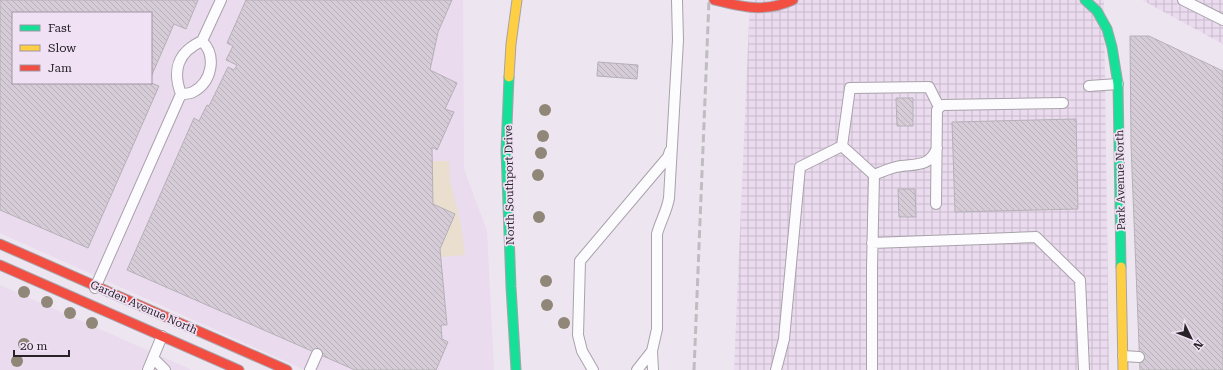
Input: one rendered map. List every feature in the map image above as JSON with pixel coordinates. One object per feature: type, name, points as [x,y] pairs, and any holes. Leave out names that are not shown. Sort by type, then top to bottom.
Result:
[{"type":"street","name":"North Southport Drive","points":[[516,370],[511,287],[506,150],[511,44],[517,0]]},
{"type":"street","points":[[714,0],[764,9],[786,4],[793,0]]},
{"type":"street","name":"Park Avenue North","points":[[1085,0],[1098,13],[1108,29],[1123,104],[1123,370]]},
{"type":"street","name":"Garden Avenue North","points":[[0,244],[288,370]]},
{"type":"street","name":"Garden Avenue North","points":[[0,265],[239,370]]},
{"type":"lane","points":[[88,304],[181,94],[176,78],[179,61],[188,49],[202,41],[221,0]]},
{"type":"lane","points":[[653,370],[652,351],[657,329],[657,234],[659,225],[668,206],[669,198],[678,40],[677,0]]},
{"type":"lane","points":[[1183,0],[1223,20]]},
{"type":"lane","points":[[181,94],[194,92],[200,87],[209,74],[211,63],[210,53],[202,41]]},
{"type":"lane","points":[[1089,86],[1118,84]]},
{"type":"lane","points":[[842,146],[850,88],[929,87],[939,107],[937,110],[936,204]]},
{"type":"lane","points":[[939,107],[942,105],[1063,103]]},
{"type":"lane","points":[[593,370],[582,351],[578,335],[580,261],[668,157],[672,142]]},
{"type":"lane","points":[[842,146],[874,175],[872,243],[872,370]]},
{"type":"lane","points":[[776,370],[784,339],[800,167],[842,146]]},
{"type":"lane","points":[[874,175],[896,167],[924,164],[930,159],[937,148]]},
{"type":"lane","points":[[872,243],[1036,237],[1080,280],[1084,370]]},
{"type":"lane","points":[[148,370],[162,336]]},
{"type":"lane","points":[[637,370],[652,351]]},
{"type":"lane","points":[[310,370],[317,354]]},
{"type":"lane","points":[[1123,356],[1139,357]]},
{"type":"lane","points":[[153,358],[165,370]]},
{"type":"shaded area","points":[[0,0],[463,0],[464,169],[487,231],[494,370],[305,370],[0,233]]},
{"type":"shaded area","points":[[750,0],[1104,0],[1109,370],[734,370]]},
{"type":"shaded area","points":[[1142,0],[1223,0],[1223,44]]},
{"type":"shaded area","points":[[432,161],[449,161],[450,180],[461,225],[465,255],[442,257],[440,249],[455,214],[433,204]]},
{"type":"shaded area","points":[[0,285],[192,370],[0,370]]},
{"type":"building","points":[[0,0],[198,0],[186,29],[174,24],[152,75],[152,12],[12,12],[12,84],[152,83],[159,86],[88,248],[0,210]]},
{"type":"building","points":[[246,0],[452,0],[438,32],[430,70],[457,83],[445,109],[454,112],[437,150],[432,147],[433,204],[455,214],[440,249],[447,325],[441,325],[442,339],[448,342],[436,370],[355,370],[127,270],[194,118],[199,121],[207,105],[209,106],[228,67],[234,70],[237,65],[226,60],[233,46],[227,43]]},
{"type":"building","points":[[1130,36],[1149,36],[1223,71],[1223,370],[1140,370],[1131,145]]},
{"type":"building","points":[[598,62],[638,65],[637,79],[597,76]]},
{"type":"building","points":[[896,98],[913,98],[913,126],[897,126]]},
{"type":"building","points":[[1076,119],[1078,209],[955,212],[952,122]]},
{"type":"building","points":[[898,189],[915,189],[916,217],[899,217]]},
{"type":"railway","points":[[694,370],[709,0]]},
{"type":"traffic: fast","points":[[1085,0],[1097,11],[1107,29],[1112,47],[1118,84],[1121,267]]},
{"type":"traffic: fast","points":[[509,77],[506,150],[511,287],[516,370]]},
{"type":"traffic: slow","points":[[509,77],[511,44],[517,0]]},
{"type":"traffic: slow","points":[[1121,267],[1123,370]]},
{"type":"traffic: jam","points":[[714,0],[754,8],[763,8],[783,4],[793,0]]},
{"type":"traffic: jam","points":[[0,244],[287,370]]},
{"type":"traffic: jam","points":[[0,265],[239,370]]}]
